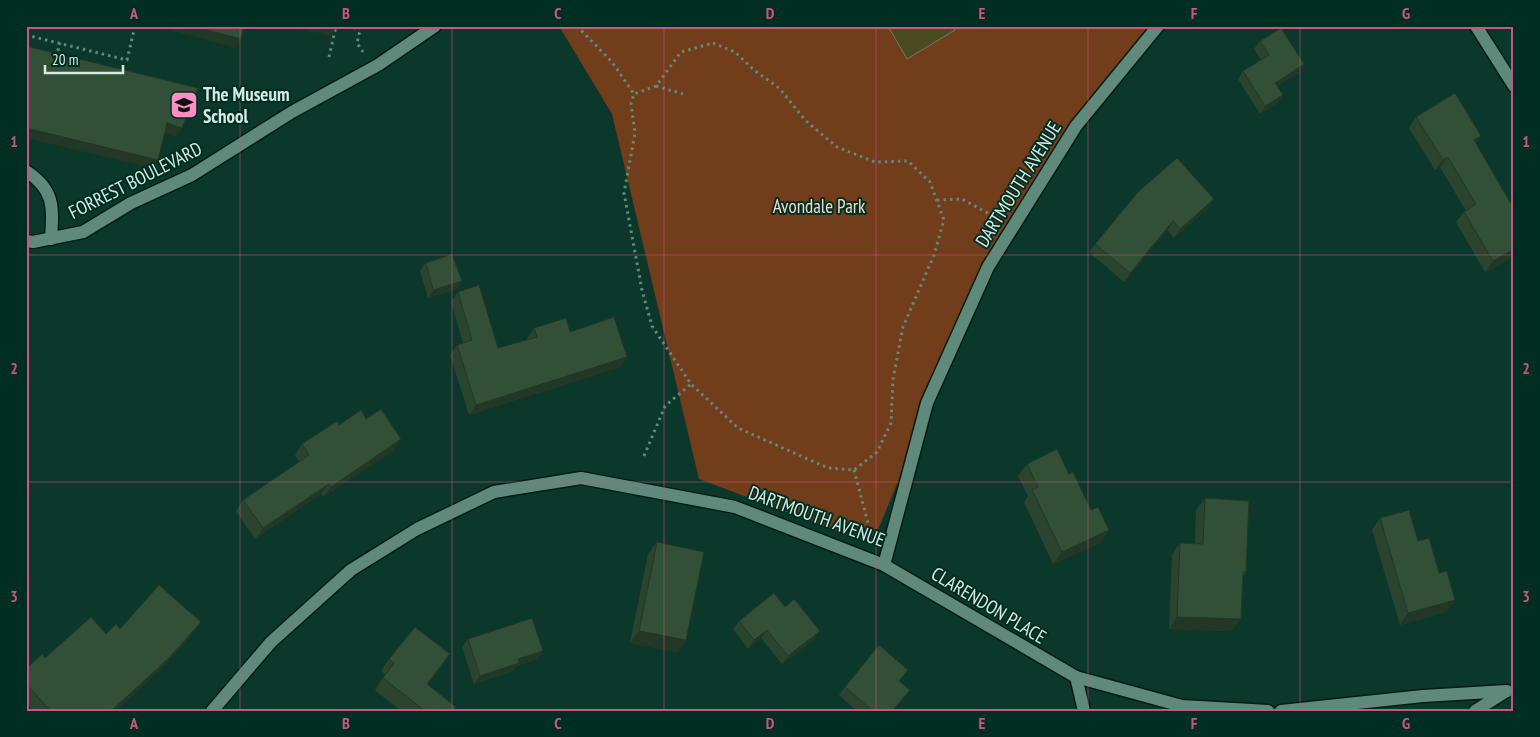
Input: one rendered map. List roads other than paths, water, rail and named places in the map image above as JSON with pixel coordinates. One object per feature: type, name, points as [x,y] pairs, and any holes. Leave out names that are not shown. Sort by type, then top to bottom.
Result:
[{"type":"street","name":"FORREST BOULEVARD","points":[[26,241],[33,242],[83,232],[131,203],[192,175],[292,112],[378,64],[435,26]]},
{"type":"street","name":"DARTMOUTH AVENUE","points":[[212,711],[271,642],[351,570],[417,529],[494,492],[581,478],[734,507],[884,565],[926,403],[988,267],[1076,126],[1158,26]]},
{"type":"street","points":[[1476,26],[1514,86]]},
{"type":"street","points":[[26,171],[40,181],[51,197],[53,210],[51,239]]},
{"type":"street","name":"CLARENDON PLACE","points":[[884,565],[1076,677],[1182,706],[1268,711]]},
{"type":"street","points":[[1076,677],[1084,711]]},
{"type":"street","points":[[1281,711],[1364,706],[1423,696],[1510,689]]},
{"type":"street","points":[[1475,711],[1510,689]]},
{"type":"place","name":"The Museum School","points":[[184,105]]},
{"type":"park label","name":"Avondale Park","points":[[819,206]]}]
